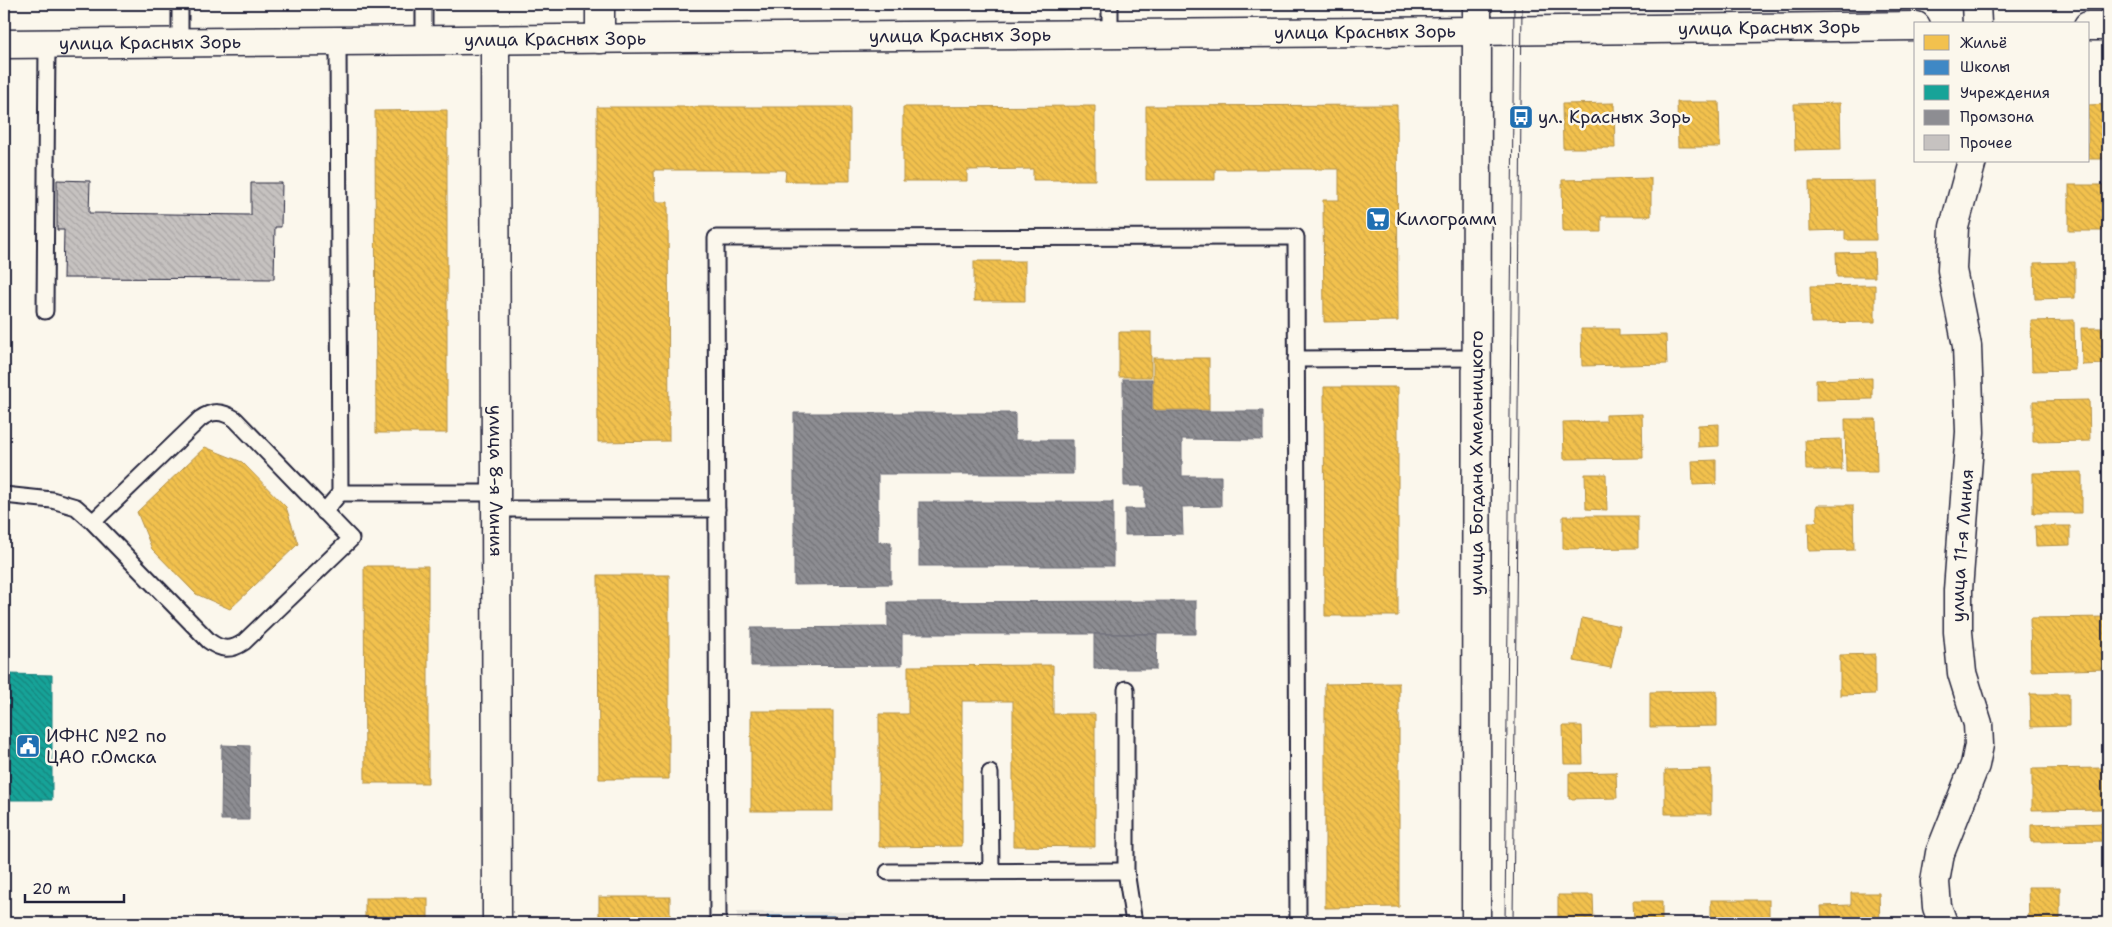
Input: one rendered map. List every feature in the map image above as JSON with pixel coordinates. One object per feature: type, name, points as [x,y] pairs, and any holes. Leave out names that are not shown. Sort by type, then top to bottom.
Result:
[{"type":"street","points":[[600,4],[600,39]]},
{"type":"street","name":"улица Богдана Хмельницкого","points":[[1476,923],[1477,4]]},
{"type":"street","points":[[1976,4],[1977,22]]},
{"type":"street","name":"улица Красных Зорь","points":[[4,44],[1110,36],[1914,26]]},
{"type":"street","points":[[2090,26],[2108,26]]},
{"type":"street","name":"улица 8-я Линия","points":[[495,40],[497,923]]},
{"type":"street","name":"улица 11-я Линия","points":[[1943,923],[1937,908],[1935,882],[1940,853],[1975,765],[1979,745],[1978,724],[1962,673],[1958,632],[1958,590],[1970,432],[1967,346],[1952,270],[1954,227],[1972,162]]},
{"type":"lane","points":[[180,4],[180,43]]},
{"type":"lane","points":[[424,4],[424,41]]},
{"type":"lane","points":[[1110,4],[1110,36]]},
{"type":"lane","points":[[324,512],[340,493],[338,41]]},
{"type":"lane","points":[[44,311],[47,44]]},
{"type":"lane","points":[[718,923],[716,238],[1296,237],[1298,923]]},
{"type":"lane","points":[[1296,359],[1477,358]]},
{"type":"lane","points":[[4,495],[52,500],[76,506],[209,641],[217,647],[226,649],[236,648],[244,642],[351,539],[235,419],[227,414],[218,412],[208,413],[200,418],[93,522]]},
{"type":"lane","points":[[340,493],[717,509]]},
{"type":"lane","points":[[1126,689],[1126,871],[1134,923]]},
{"type":"lane","points":[[990,773],[991,872]]},
{"type":"lane","points":[[888,872],[1126,871]]},
{"type":"shaded area","points":[[737,912],[855,912],[855,923],[737,923]]},
{"type":"building: Жильё","points":[[1677,102],[1719,102],[1720,147],[1678,147]]},
{"type":"building: Жильё","points":[[1614,103],[1615,148],[1563,148],[1562,104]]},
{"type":"building: Жильё","points":[[1840,103],[1841,149],[1795,150],[1794,104]]},
{"type":"building: Жильё","points":[[2108,104],[2108,159],[2090,159],[2090,105]]},
{"type":"building: Жильё","points":[[1397,105],[1398,321],[1324,322],[1323,200],[1339,200],[1339,169],[1215,169],[1215,180],[1146,180],[1146,106]]},
{"type":"building: Жильё","points":[[1095,106],[1095,180],[1033,180],[1033,169],[967,170],[967,181],[903,181],[903,107]]},
{"type":"building: Жильё","points":[[597,107],[850,107],[850,181],[785,181],[786,170],[654,170],[655,202],[668,202],[669,441],[598,442]]},
{"type":"building: Жильё","points":[[447,110],[447,433],[376,433],[375,111]]},
{"type":"building: Жильё","points":[[1651,178],[1651,216],[1601,216],[1601,232],[1563,232],[1562,180]]},
{"type":"building: Жильё","points":[[1875,181],[1876,240],[1845,240],[1845,230],[1810,231],[1809,182]]},
{"type":"building: Жильё","points":[[2069,185],[2108,185],[2108,231],[2069,231]]},
{"type":"building: Жильё","points":[[1874,252],[1875,277],[1837,277],[1836,253]]},
{"type":"building: Жильё","points":[[974,261],[1025,261],[1025,301],[974,301]]},
{"type":"building: Жильё","points":[[2075,262],[2075,298],[2035,299],[2034,263]]},
{"type":"building: Жильё","points":[[1875,285],[1875,322],[1811,323],[1810,286]]},
{"type":"building: Жильё","points":[[2074,320],[2075,370],[2032,371],[2031,321]]},
{"type":"building: Жильё","points":[[2081,328],[2108,328],[2108,364],[2082,365]]},
{"type":"building: Жильё","points":[[1581,329],[1619,329],[1619,336],[1666,335],[1667,364],[1582,366]]},
{"type":"building: Жильё","points":[[1119,332],[1151,332],[1151,377],[1119,377]]},
{"type":"building: Жильё","points":[[1153,358],[1209,358],[1209,410],[1153,410]]},
{"type":"building: Жильё","points":[[1872,378],[1872,399],[1816,400],[1816,380]]},
{"type":"building: Жильё","points":[[1324,387],[1398,387],[1398,616],[1325,616]]},
{"type":"building: Жильё","points":[[2089,400],[2090,441],[2033,442],[2033,401]]},
{"type":"building: Жильё","points":[[1642,414],[1643,458],[1564,459],[1563,422],[1606,421],[1606,415]]},
{"type":"building: Жильё","points":[[1845,419],[1876,419],[1877,472],[1846,472]]},
{"type":"building: Жильё","points":[[1719,424],[1719,446],[1698,447],[1698,425]]},
{"type":"building: Жильё","points":[[1841,439],[1842,470],[1806,470],[1805,440]]},
{"type":"building: Жильё","points":[[205,447],[242,462],[286,507],[298,544],[230,609],[196,594],[152,549],[137,512]]},
{"type":"building: Жильё","points":[[1716,460],[1716,484],[1693,485],[1692,461]]},
{"type":"building: Жильё","points":[[2082,472],[2082,513],[2033,513],[2033,473]]},
{"type":"building: Жильё","points":[[1585,474],[1606,474],[1607,510],[1586,509]]},
{"type":"building: Жильё","points":[[1817,505],[1853,505],[1854,550],[1809,551],[1808,522],[1817,522]]},
{"type":"building: Жильё","points":[[1563,516],[1638,516],[1638,548],[1563,549]]},
{"type":"building: Жильё","points":[[2035,526],[2070,526],[2070,545],[2036,546]]},
{"type":"building: Жильё","points":[[364,566],[428,566],[428,783],[365,783]]},
{"type":"building: Жильё","points":[[598,575],[669,575],[669,779],[599,779]]},
{"type":"building: Жильё","points":[[2108,617],[2108,669],[2031,671],[2030,618]]},
{"type":"building: Жильё","points":[[1582,618],[1620,626],[1611,668],[1574,661]]},
{"type":"building: Жильё","points":[[1875,654],[1875,694],[1840,695],[1840,655]]},
{"type":"building: Жильё","points":[[1053,665],[1053,714],[1095,714],[1095,847],[1013,846],[1013,701],[962,701],[962,846],[879,847],[879,714],[908,714],[908,666]]},
{"type":"building: Жильё","points":[[1399,683],[1399,907],[1325,908],[1325,684]]},
{"type":"building: Жильё","points":[[1717,691],[1717,726],[1650,727],[1650,692]]},
{"type":"building: Жильё","points":[[2030,694],[2069,694],[2069,726],[2031,727]]},
{"type":"building: Жильё","points":[[751,711],[833,711],[833,811],[751,811]]},
{"type":"building: Жильё","points":[[1563,726],[1582,726],[1583,764],[1564,764]]},
{"type":"building: Жильё","points":[[2103,768],[2104,809],[2032,810],[2032,769]]},
{"type":"building: Жильё","points":[[1711,769],[1711,814],[1665,814],[1665,770]]},
{"type":"building: Жильё","points":[[1616,772],[1617,798],[1569,799],[1569,773]]},
{"type":"building: Жильё","points":[[2108,823],[2108,841],[2031,842],[2031,825]]},
{"type":"building: Жильё","points":[[2028,887],[2060,887],[2060,923],[2029,923]]},
{"type":"building: Жильё","points":[[1851,893],[1879,893],[1880,923],[1822,923],[1821,906],[1851,905]]},
{"type":"building: Жильё","points":[[1558,895],[1593,895],[1594,923],[1558,923]]},
{"type":"building: Жильё","points":[[599,897],[670,897],[670,923],[599,923]]},
{"type":"building: Жильё","points":[[365,898],[428,898],[428,923],[365,923]]},
{"type":"building: Жильё","points":[[1711,900],[1769,900],[1769,923],[1711,923]]},
{"type":"building: Жильё","points":[[1633,901],[1662,901],[1662,921],[1670,921],[1670,923],[1634,923]]},
{"type":"building: Школы","points":[[767,916],[834,916],[834,923],[768,923]]},
{"type":"building: Учреждения","name":"ИФНС №2 по ЦАО г.Омска","points":[[8,674],[52,675],[52,800],[4,800],[4,691],[8,691]]},
{"type":"building: Промзона","points":[[1123,379],[1152,379],[1152,411],[1263,411],[1263,440],[1182,439],[1182,476],[1221,476],[1221,506],[1182,507],[1183,534],[1125,535],[1125,509],[1145,509],[1145,486],[1124,486]]},
{"type":"building: Промзона","points":[[794,413],[1015,413],[1015,440],[1073,440],[1073,474],[878,474],[878,542],[891,542],[891,584],[794,585]]},
{"type":"building: Промзона","points":[[919,502],[1113,502],[1113,566],[919,566]]},
{"type":"building: Промзона","points":[[1196,601],[1196,634],[902,634],[902,665],[751,666],[751,628],[888,627],[888,602]]},
{"type":"building: Промзона","points":[[1094,634],[1157,634],[1156,669],[1094,669]]},
{"type":"building: Промзона","points":[[222,745],[250,746],[249,820],[221,820]]},
{"type":"building: Прочее","points":[[57,180],[90,181],[89,213],[251,215],[251,183],[282,183],[281,227],[275,227],[274,279],[63,278],[64,230],[57,230]]},
{"type":"tram line","points":[[1505,923],[1514,4]]},
{"type":"tram line","points":[[1513,923],[1522,4]]},
{"type":"place","name":"ул. Красных Зорь","points":[[1521,117]]},
{"type":"place","name":"Килограмм","points":[[1378,219]]},
{"type":"place","name":"ИФНС №2 по ЦАО г.Омска","points":[[28,746]]}]
